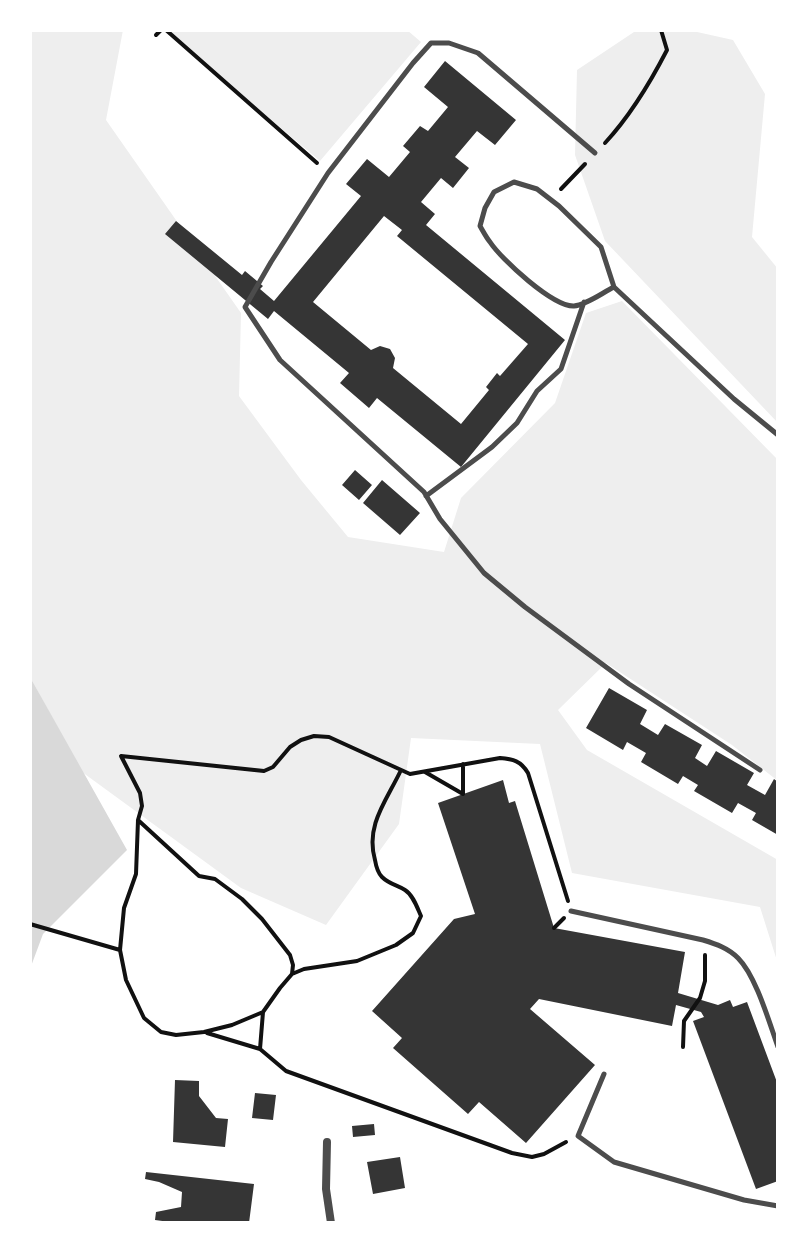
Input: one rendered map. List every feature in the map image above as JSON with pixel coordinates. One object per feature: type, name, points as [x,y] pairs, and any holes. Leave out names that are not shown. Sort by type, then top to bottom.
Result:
[{"type":"street","points":[[327,1142],[326,1189],[331,1223]]},
{"type":"lane","points":[[595,153],[478,53],[449,43],[431,43],[328,173],[245,307],[280,360],[426,496],[440,519],[484,573],[629,684],[760,770]]},
{"type":"lane","points":[[614,287],[577,306],[567,305],[542,292],[490,244],[480,226],[494,192],[514,182],[537,189],[551,200],[601,247],[614,287],[734,399],[778,435]]},
{"type":"lane","points":[[426,496],[492,447],[517,423],[537,391],[561,369],[584,302]]},
{"type":"lane","points":[[571,911],[722,946],[739,958],[752,979],[778,1047]]},
{"type":"lane","points":[[604,1074],[578,1136],[614,1162],[744,1200],[778,1206]]},
{"type":"path","points":[[156,35],[163,30],[328,173]]},
{"type":"path","points":[[551,200],[617,130],[651,82],[667,50],[661,30]]},
{"type":"path","points":[[263,1012],[232,1025],[176,1035],[161,1032],[144,1018],[126,980],[120,950],[124,908],[136,874],[138,820],[142,806],[140,793],[121,756],[264,771],[273,767],[290,747],[314,736],[329,737],[410,774],[500,758],[512,759],[523,765],[528,773],[571,911],[554,928]]},
{"type":"path","points":[[424,771],[463,794],[463,764]]},
{"type":"path","points":[[260,1049],[263,1012],[292,974],[304,969],[357,961],[396,945],[413,933],[421,916],[416,904],[408,891],[380,876],[371,843],[375,820],[401,770]]},
{"type":"path","points":[[138,820],[199,876],[215,879],[242,899],[290,955],[292,974]]},
{"type":"path","points":[[30,924],[120,950]]},
{"type":"path","points":[[683,1047],[684,1021],[700,998],[705,981],[703,940]]},
{"type":"path","points":[[204,1032],[260,1049],[286,1071],[512,1153],[532,1157],[544,1154],[578,1136]]},
{"type":"shaded area","points":[[30,30],[123,30],[106,120],[241,313],[239,396],[348,537],[444,552],[461,498],[555,403],[586,313],[622,301],[778,460],[778,781],[732,745],[606,663],[558,710],[587,750],[778,860],[778,964],[760,907],[572,873],[540,744],[411,738],[399,824],[326,925],[241,888],[82,772],[30,677]]},
{"type":"shaded area","points":[[173,30],[407,30],[421,42],[320,161],[169,34]]},
{"type":"shaded area","points":[[637,30],[688,30],[733,40],[765,94],[752,237],[778,269],[778,423],[605,241],[575,155],[577,70]]},
{"type":"shaded area","points":[[30,677],[127,850],[43,934],[30,969]]},
{"type":"building","points":[[445,61],[516,120],[495,145],[477,131],[455,157],[469,168],[453,188],[441,178],[421,202],[435,214],[426,225],[565,340],[461,467],[377,398],[369,408],[340,383],[349,373],[274,311],[268,319],[165,234],[176,221],[242,275],[245,271],[263,286],[260,289],[274,301],[361,196],[346,184],[367,159],[389,177],[410,152],[403,146],[420,126],[428,131],[448,107],[424,87]],"holes":[[[384,216],[402,230],[397,236],[528,344],[500,376],[497,373],[486,387],[489,390],[461,424],[393,368],[395,358],[390,349],[380,346],[371,350],[313,302]]]},
{"type":"building","points":[[355,470],[372,485],[359,500],[342,485]]},
{"type":"building","points":[[382,480],[420,513],[400,535],[363,503]]},
{"type":"building","points":[[609,688],[647,710],[640,724],[658,735],[665,724],[702,745],[695,758],[707,766],[716,751],[754,773],[747,785],[765,795],[774,779],[778,782],[778,835],[752,820],[756,813],[738,803],[732,813],[694,791],[698,785],[683,776],[678,784],[641,762],[646,753],[627,742],[623,750],[586,728]]},
{"type":"building","points":[[503,780],[509,803],[515,801],[554,928],[685,952],[678,993],[718,1005],[730,1000],[733,1007],[747,1002],[778,1085],[778,1181],[756,1189],[693,1021],[704,1017],[701,1012],[676,1005],[672,1026],[539,999],[530,1009],[595,1065],[526,1143],[479,1102],[468,1114],[393,1048],[402,1038],[372,1011],[454,919],[475,914],[438,803]]},
{"type":"building","points":[[175,1080],[199,1081],[199,1096],[216,1118],[228,1119],[225,1147],[173,1142]]},
{"type":"building","points":[[255,1093],[276,1095],[273,1120],[252,1118]]},
{"type":"building","points":[[374,1124],[375,1135],[353,1137],[352,1126]]},
{"type":"building","points":[[400,1157],[405,1188],[373,1194],[367,1162]]},
{"type":"building","points":[[146,1172],[254,1184],[249,1223],[155,1220],[156,1212],[181,1207],[182,1192],[145,1179]]}]
